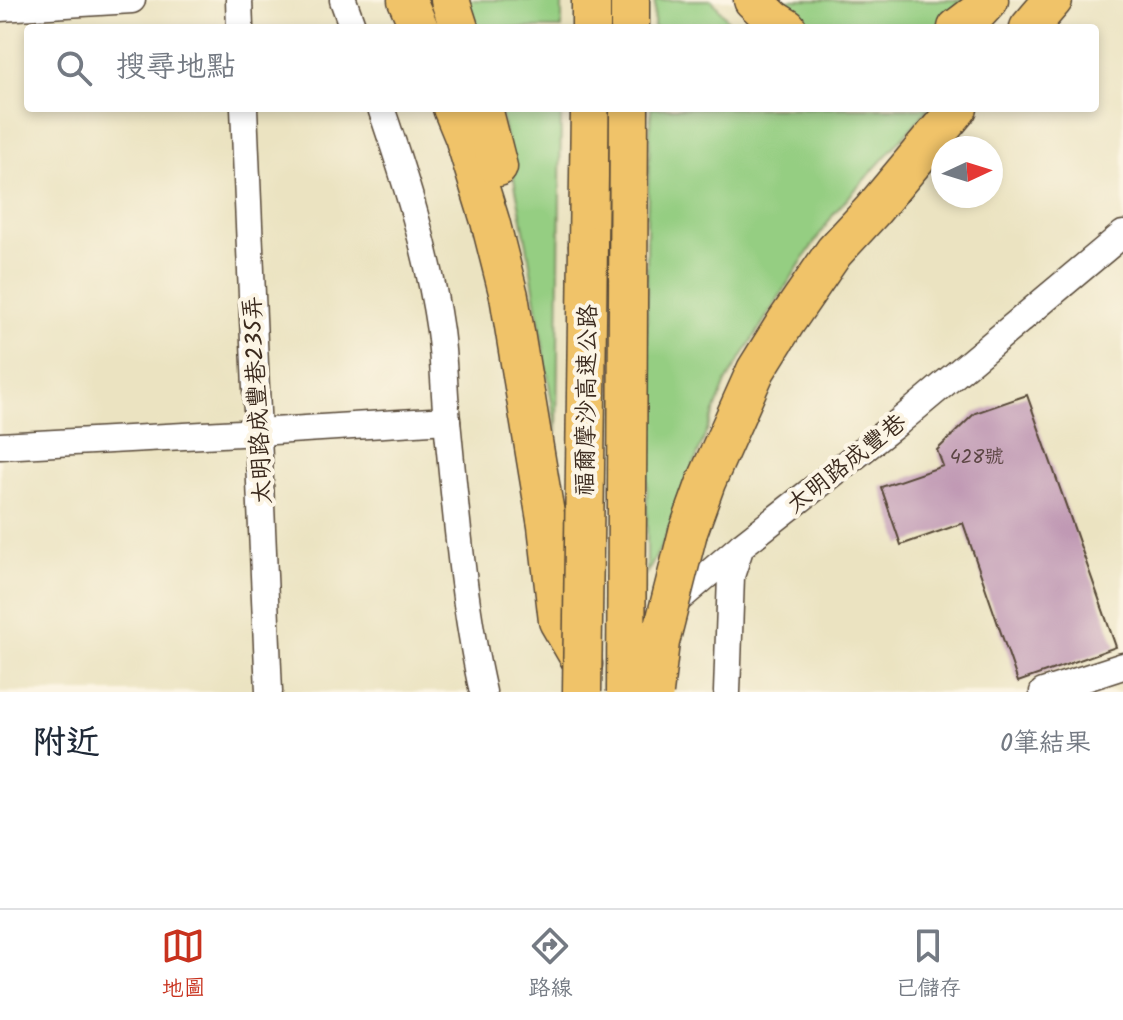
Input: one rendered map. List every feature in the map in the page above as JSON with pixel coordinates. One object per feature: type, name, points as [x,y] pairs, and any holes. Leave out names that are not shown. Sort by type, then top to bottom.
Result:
[{"type":"highway","points":[[407,0],[417,24]]},
{"type":"highway","points":[[450,0],[458,24]]},
{"type":"highway","points":[[591,0],[591,24]]},
{"type":"highway","points":[[630,0],[630,24]]},
{"type":"highway","points":[[753,0],[782,24]]},
{"type":"highway","points":[[962,24],[989,0]]},
{"type":"highway","points":[[990,24],[1033,11]]},
{"type":"highway","points":[[453,112],[490,221],[509,296],[547,526],[558,621],[578,683]]},
{"type":"highway","points":[[484,112],[530,298],[542,409],[547,526]]},
{"type":"highway","name":"福爾摩沙高速公路","points":[[578,683],[590,112]]},
{"type":"highway","name":"福爾摩沙高速公路","points":[[626,692],[629,112]]},
{"type":"highway","points":[[654,692],[660,642],[688,532],[706,482],[756,370],[834,252],[955,112]]},
{"type":"street","points":[[0,8],[132,0]]},
{"type":"street","points":[[239,0],[240,24]]},
{"type":"street","points":[[343,0],[352,24]]},
{"type":"street","name":"太明路成豐巷235弄","points":[[244,112],[269,692]]},
{"type":"street","points":[[382,112],[407,184],[440,331],[472,644],[483,692]]},
{"type":"street","name":"太明路成豐巷","points":[[578,683],[741,546],[900,421],[1123,234]]},
{"type":"street","points":[[0,446],[447,420]]},
{"type":"street","points":[[727,692],[731,576],[741,546]]},
{"type":"street","points":[[1043,692],[1123,666]]},
{"type":"green space","points":[[463,0],[562,0],[562,24],[472,24]]},
{"type":"green space","points":[[655,0],[712,0],[731,24],[654,24]]},
{"type":"green space","points":[[776,0],[971,0],[960,13],[942,24],[811,24],[790,13]]},
{"type":"green space","points":[[501,112],[561,112],[557,434],[527,245]]},
{"type":"green space","points":[[651,112],[925,112],[835,212],[726,382],[664,541],[647,574],[647,221]]},
{"type":"building","points":[[1027,395],[1116,647],[1018,682],[963,523],[901,545],[881,487],[943,466],[937,450],[975,413]]}]
